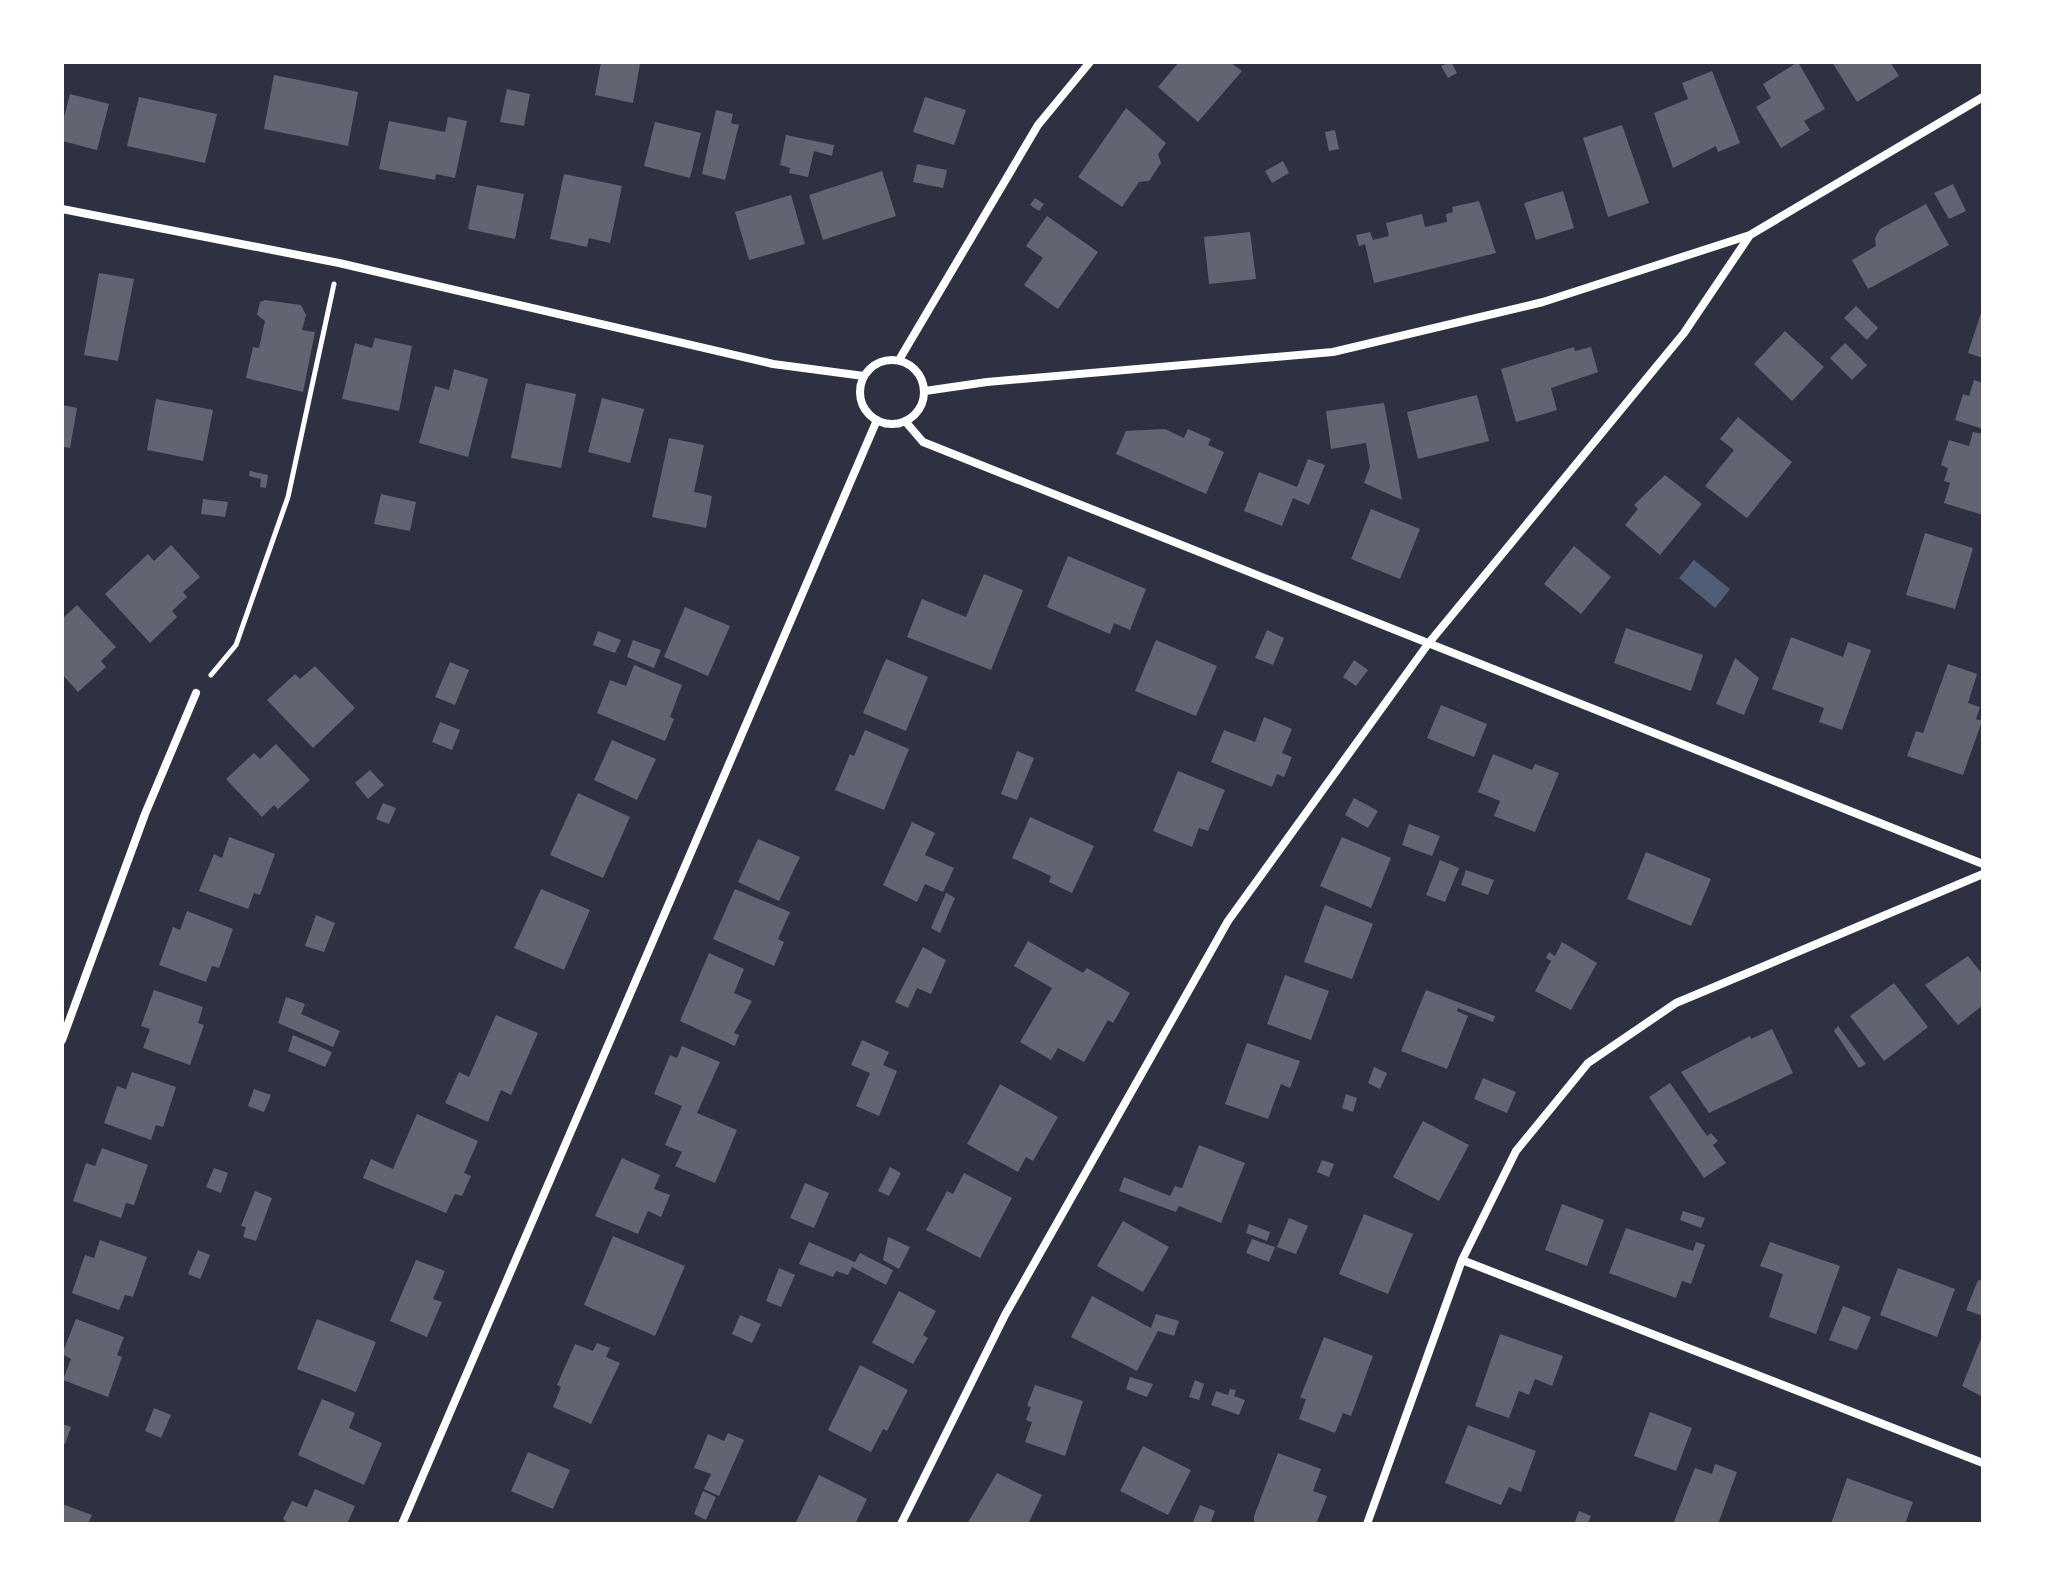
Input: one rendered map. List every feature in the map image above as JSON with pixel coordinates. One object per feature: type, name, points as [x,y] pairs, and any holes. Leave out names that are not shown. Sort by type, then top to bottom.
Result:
[{"type":"street","points":[[899,360],[1038,125],[1090,62]]},
{"type":"street","points":[[925,391],[987,382],[1333,352],[1543,302],[1750,235],[1983,97]]},
{"type":"street","points":[[62,209],[339,263],[773,364],[864,376]]},
{"type":"street","points":[[901,1524],[1005,1315],[1228,921],[1428,644],[1684,333],[1750,235]]},
{"type":"street","points":[[899,360],[917,371],[925,391],[919,409],[905,421],[896,424],[877,420],[863,406],[861,385],[864,376],[879,362],[899,360]]},
{"type":"street","points":[[402,1524],[877,420]]},
{"type":"street","points":[[905,421],[923,442],[1983,864]]},
{"type":"street","points":[[62,1040],[145,814],[196,693]]},
{"type":"street","points":[[1367,1524],[1462,1260],[1516,1151],[1588,1063],[1676,1003],[1983,874]]},
{"type":"street","points":[[1462,1260],[1983,1463]]},
{"type":"path","points":[[196,693],[236,645],[288,497],[339,263]]},
{"type":"water","points":[[1694,560],[1730,589],[1715,608],[1679,578]]},
{"type":"building","points":[[601,62],[640,64],[633,103],[595,95]]},
{"type":"building","points":[[1179,62],[1230,62],[1242,71],[1198,122],[1158,87]]},
{"type":"building","points":[[1451,62],[1457,73],[1448,78],[1441,66]]},
{"type":"building","points":[[1798,62],[1825,109],[1804,121],[1810,130],[1781,148],[1756,107],[1771,98],[1763,84]]},
{"type":"building","points":[[1832,62],[1890,62],[1899,76],[1857,102]]},
{"type":"building","points":[[1712,71],[1740,143],[1718,152],[1716,146],[1673,168],[1654,113],[1688,99],[1682,83]]},
{"type":"building","points":[[274,75],[358,92],[348,146],[264,129]]},
{"type":"building","points":[[507,89],[530,94],[524,126],[500,122]]},
{"type":"building","points":[[70,94],[109,104],[97,150],[62,141],[62,125]]},
{"type":"building","points":[[139,97],[217,114],[205,163],[127,146]]},
{"type":"building","points":[[925,97],[966,110],[954,145],[913,132]]},
{"type":"building","points":[[1126,108],[1166,143],[1158,154],[1161,163],[1149,181],[1139,182],[1122,207],[1078,177]]},
{"type":"building","points":[[716,110],[733,114],[731,123],[739,125],[725,180],[702,174]]},
{"type":"building","points":[[448,117],[467,121],[455,178],[436,174],[435,180],[379,169],[389,121],[445,132]]},
{"type":"building","points":[[655,122],[701,133],[690,178],[644,166]]},
{"type":"building","points":[[1622,125],[1649,203],[1608,217],[1583,138]]},
{"type":"building","points":[[1335,130],[1339,149],[1329,151],[1325,132]]},
{"type":"building","points":[[786,135],[834,145],[832,156],[814,151],[808,177],[789,173],[790,168],[780,165]]},
{"type":"building","points":[[1283,161],[1289,173],[1272,183],[1265,171]]},
{"type":"building","points":[[917,164],[947,170],[943,188],[913,182]]},
{"type":"building","points":[[882,171],[896,216],[823,240],[809,195]]},
{"type":"building","points":[[564,174],[622,186],[610,243],[589,238],[587,247],[550,239]]},
{"type":"building","points":[[1953,184],[1966,211],[1949,219],[1934,193]]},
{"type":"building","points":[[477,185],[524,194],[515,239],[468,229]]},
{"type":"building","points":[[1563,191],[1574,228],[1536,240],[1524,203]]},
{"type":"building","points":[[791,195],[805,244],[749,260],[735,212]]},
{"type":"building","points":[[1035,198],[1044,204],[1039,211],[1030,205]]},
{"type":"building","points":[[1479,201],[1496,253],[1374,283],[1365,244],[1359,246],[1356,235],[1370,232],[1373,240],[1389,236],[1386,223],[1422,214],[1425,227],[1447,222],[1446,214],[1453,212],[1452,207]]},
{"type":"building","points":[[1926,204],[1949,245],[1868,289],[1852,260],[1876,246],[1875,238],[1880,229]]},
{"type":"building","points":[[1047,216],[1098,252],[1058,309],[1024,285],[1043,258],[1026,246]]},
{"type":"building","points":[[1250,232],[1256,279],[1209,284],[1204,237]]},
{"type":"building","points":[[99,273],[134,279],[118,361],[84,355]]},
{"type":"building","points":[[260,302],[301,305],[306,315],[302,330],[315,332],[303,392],[246,378],[253,347],[259,348],[265,321],[257,315]]},
{"type":"building","points":[[1856,306],[1878,328],[1867,340],[1844,318]]},
{"type":"building","points":[[1983,310],[1983,358],[1968,353]]},
{"type":"building","points":[[1785,331],[1824,367],[1792,401],[1754,364]]},
{"type":"building","points":[[375,338],[412,346],[399,411],[342,399],[355,343],[372,348]]},
{"type":"building","points":[[1845,343],[1867,365],[1852,380],[1830,358]]},
{"type":"building","points":[[1574,347],[1575,351],[1591,347],[1598,372],[1551,388],[1557,410],[1516,422],[1501,369]]},
{"type":"building","points":[[454,369],[488,379],[468,457],[419,443],[435,386],[449,390]]},
{"type":"building","points":[[1974,380],[1983,383],[1983,429],[1955,420],[1963,394],[1969,396]]},
{"type":"building","points":[[526,383],[576,394],[561,468],[511,458]]},
{"type":"building","points":[[1477,395],[1489,441],[1418,459],[1407,412]]},
{"type":"building","points":[[602,398],[644,409],[630,463],[588,452]]},
{"type":"building","points":[[156,399],[213,410],[203,461],[147,450]]},
{"type":"building","points":[[1384,403],[1402,500],[1364,483],[1370,467],[1366,443],[1331,449],[1326,411]]},
{"type":"building","points":[[62,405],[77,408],[70,448],[62,447]]},
{"type":"building","points":[[1738,417],[1792,462],[1747,518],[1705,486],[1734,450],[1720,439]]},
{"type":"building","points":[[1165,429],[1184,438],[1188,429],[1211,439],[1208,445],[1224,452],[1206,494],[1116,454],[1126,431]]},
{"type":"building","points":[[1973,432],[1983,434],[1983,515],[1944,503],[1950,483],[1944,481],[1948,468],[1941,465],[1949,440],[1969,446]]},
{"type":"building","points":[[669,438],[704,445],[694,492],[712,496],[706,528],[652,517]]},
{"type":"building","points":[[1308,459],[1325,465],[1309,505],[1293,498],[1282,526],[1244,511],[1259,472],[1297,487]]},
{"type":"building","points":[[250,471],[268,475],[266,488],[260,487],[261,479],[249,476]]},
{"type":"building","points":[[1665,475],[1702,504],[1660,555],[1625,525],[1638,509],[1634,505]]},
{"type":"building","points":[[381,494],[416,502],[410,531],[374,524]]},
{"type":"building","points":[[203,499],[228,502],[225,517],[201,514]]},
{"type":"building","points":[[1371,509],[1420,529],[1400,579],[1351,559]]},
{"type":"building","points":[[1925,533],[1973,548],[1955,609],[1906,595]]},
{"type":"building","points":[[171,545],[200,577],[183,592],[187,597],[172,611],[177,617],[150,643],[105,594],[148,554],[154,561]]},
{"type":"building","points":[[1574,546],[1611,577],[1581,614],[1544,584]]},
{"type":"building","points":[[1068,556],[1146,589],[1130,630],[1114,623],[1110,634],[1047,607]]},
{"type":"building","points":[[984,574],[1023,590],[991,670],[907,637],[922,599],[966,617]]},
{"type":"building","points":[[77,605],[116,647],[101,661],[106,667],[78,692],[62,674],[62,619]]},
{"type":"building","points":[[685,607],[730,626],[708,676],[664,657]]},
{"type":"building","points":[[1626,628],[1703,655],[1691,691],[1614,663]]},
{"type":"building","points":[[1267,630],[1284,638],[1273,665],[1255,658]]},
{"type":"building","points":[[598,631],[621,640],[615,653],[593,645]]},
{"type":"building","points":[[1791,637],[1843,657],[1848,642],[1871,650],[1842,730],[1819,722],[1824,708],[1772,689]]},
{"type":"building","points":[[633,640],[661,650],[654,668],[627,657]]},
{"type":"building","points":[[1156,640],[1217,666],[1196,716],[1135,691]]},
{"type":"building","points":[[1735,658],[1759,678],[1744,715],[1716,704]]},
{"type":"building","points":[[886,659],[928,677],[906,731],[863,713]]},
{"type":"building","points":[[1354,660],[1368,670],[1356,686],[1343,677]]},
{"type":"building","points":[[450,662],[469,670],[455,705],[435,697]]},
{"type":"building","points":[[1948,664],[1977,674],[1968,703],[1980,707],[1976,719],[1982,721],[1963,775],[1907,756],[1916,731],[1923,733]]},
{"type":"building","points":[[634,665],[682,685],[665,741],[597,713],[610,680],[626,686]]},
{"type":"building","points":[[315,666],[355,708],[313,748],[267,700],[295,674],[300,679]]},
{"type":"building","points":[[1441,705],[1487,724],[1474,757],[1427,738]]},
{"type":"building","points":[[1264,717],[1292,729],[1282,753],[1292,757],[1284,777],[1277,774],[1272,787],[1211,762],[1224,730],[1255,742]]},
{"type":"building","points":[[440,722],[460,730],[452,750],[432,742]]},
{"type":"building","points":[[865,730],[909,749],[884,810],[835,790],[850,754],[854,756]]},
{"type":"building","points":[[612,740],[656,759],[637,800],[594,780]]},
{"type":"building","points":[[276,744],[310,780],[278,809],[274,805],[262,817],[226,779],[254,753],[260,759]]},
{"type":"building","points":[[1017,751],[1034,758],[1017,800],[1001,794]]},
{"type":"building","points":[[1493,754],[1532,770],[1535,764],[1559,773],[1535,832],[1494,816],[1500,801],[1478,792]]},
{"type":"building","points":[[370,770],[384,785],[368,799],[355,783]]},
{"type":"building","points":[[1178,771],[1225,790],[1208,831],[1199,828],[1192,847],[1153,831]]},
{"type":"building","points":[[578,793],[630,817],[603,878],[550,855]]},
{"type":"building","points":[[1354,798],[1378,811],[1368,828],[1345,815]]},
{"type":"building","points":[[383,803],[396,808],[389,824],[376,819]]},
{"type":"building","points":[[1030,817],[1094,846],[1072,893],[1049,882],[1051,876],[1012,858]]},
{"type":"building","points":[[912,822],[935,833],[925,855],[954,868],[943,892],[925,884],[917,902],[883,885]]},
{"type":"building","points":[[1409,824],[1440,836],[1432,856],[1402,845]]},
{"type":"building","points":[[229,837],[275,854],[260,895],[254,893],[248,909],[199,891],[214,854],[222,858]]},
{"type":"building","points":[[1342,837],[1391,858],[1371,908],[1320,886]]},
{"type":"building","points":[[758,839],[800,857],[779,901],[738,882]]},
{"type":"building","points":[[1646,852],[1711,879],[1691,926],[1627,899]]},
{"type":"building","points":[[1440,860],[1459,868],[1445,902],[1426,895]]},
{"type":"building","points":[[1466,870],[1494,880],[1488,895],[1461,885]]},
{"type":"building","points":[[541,889],[590,910],[564,970],[514,948]]},
{"type":"building","points":[[735,889],[790,912],[778,939],[784,942],[774,966],[713,939]]},
{"type":"building","points":[[946,893],[955,898],[940,933],[931,928]]},
{"type":"building","points":[[1325,905],[1373,924],[1352,979],[1304,962]]},
{"type":"building","points":[[187,911],[233,929],[219,968],[212,966],[206,982],[159,965],[173,927],[180,930]]},
{"type":"building","points":[[316,915],[335,923],[324,952],[305,946]]},
{"type":"building","points":[[1028,941],[1083,973],[1087,968],[1130,993],[1113,1023],[1108,1020],[1084,1062],[1058,1048],[1051,1060],[1020,1042],[1052,988],[1014,966]]},
{"type":"building","points":[[1562,942],[1597,963],[1571,1010],[1535,991],[1551,961],[1546,958],[1549,952],[1555,956]]},
{"type":"building","points":[[923,947],[946,960],[931,994],[917,988],[908,1008],[895,1002]]},
{"type":"building","points":[[709,953],[744,969],[734,993],[752,1001],[734,1033],[739,1035],[735,1046],[680,1021]]},
{"type":"building","points":[[1968,956],[1983,975],[1983,1005],[1958,1025],[1925,985]]},
{"type":"building","points":[[1285,975],[1329,991],[1311,1040],[1267,1024]]},
{"type":"building","points":[[1894,983],[1928,1027],[1884,1061],[1850,1016]]},
{"type":"building","points":[[154,990],[203,1007],[198,1023],[204,1025],[190,1065],[143,1048],[150,1029],[141,1026]]},
{"type":"building","points":[[1426,990],[1495,1016],[1493,1022],[1458,1008],[1457,1011],[1468,1016],[1447,1069],[1401,1051]]},
{"type":"building","points":[[286,997],[305,1004],[301,1014],[340,1031],[333,1047],[278,1023]]},
{"type":"building","points":[[496,1015],[538,1033],[511,1095],[501,1090],[488,1122],[445,1103],[459,1072],[469,1077]]},
{"type":"building","points":[[1838,1026],[1866,1064],[1859,1068],[1834,1031]]},
{"type":"building","points":[[1772,1029],[1793,1073],[1709,1113],[1681,1072],[1750,1036],[1751,1039]]},
{"type":"building","points":[[293,1035],[332,1052],[325,1067],[288,1051]]},
{"type":"building","points":[[862,1040],[889,1052],[883,1065],[897,1071],[879,1116],[856,1106],[870,1073],[851,1065]]},
{"type":"building","points":[[1247,1043],[1300,1061],[1290,1088],[1281,1084],[1268,1119],[1225,1104]]},
{"type":"building","points":[[682,1046],[720,1062],[697,1113],[737,1130],[715,1183],[675,1166],[682,1152],[665,1145],[682,1106],[654,1094],[670,1055],[677,1058]]},
{"type":"building","points":[[1374,1067],[1387,1073],[1380,1089],[1368,1083]]},
{"type":"building","points":[[132,1072],[176,1087],[163,1127],[156,1125],[151,1140],[104,1123],[117,1086],[126,1089]]},
{"type":"building","points":[[1483,1078],[1516,1092],[1507,1113],[1474,1099]]},
{"type":"building","points":[[1670,1083],[1707,1136],[1711,1133],[1718,1141],[1713,1145],[1726,1163],[1704,1178],[1649,1097]]},
{"type":"building","points":[[1000,1084],[1058,1117],[1033,1161],[1026,1157],[1018,1172],[967,1144]]},
{"type":"building","points":[[254,1089],[271,1095],[264,1112],[248,1106]]},
{"type":"building","points":[[1346,1094],[1357,1098],[1353,1112],[1342,1108]]},
{"type":"building","points":[[417,1114],[478,1141],[464,1173],[471,1176],[462,1196],[455,1194],[446,1213],[363,1178],[371,1159],[393,1169]]},
{"type":"building","points":[[1423,1121],[1469,1145],[1439,1201],[1393,1177]]},
{"type":"building","points":[[1199,1145],[1245,1163],[1221,1223],[1179,1206],[1176,1212],[1119,1191],[1124,1177],[1170,1196],[1175,1186],[1182,1188]]},
{"type":"building","points":[[102,1148],[148,1165],[134,1205],[126,1203],[121,1218],[73,1201],[86,1163],[95,1166]]},
{"type":"building","points":[[622,1158],[660,1175],[654,1189],[670,1195],[661,1217],[648,1211],[638,1234],[595,1216]]},
{"type":"building","points":[[1322,1160],[1334,1164],[1329,1177],[1317,1172]]},
{"type":"building","points":[[890,1167],[901,1173],[889,1196],[878,1191]]},
{"type":"building","points":[[214,1168],[228,1173],[221,1193],[206,1187]]},
{"type":"building","points":[[964,1173],[1012,1198],[980,1258],[926,1230],[947,1191],[953,1194]]},
{"type":"building","points":[[805,1183],[829,1193],[814,1228],[790,1218]]},
{"type":"building","points":[[255,1191],[272,1198],[256,1241],[243,1237],[246,1227],[241,1226]]},
{"type":"building","points":[[1562,1204],[1604,1220],[1587,1266],[1545,1250]]},
{"type":"building","points":[[1683,1211],[1705,1218],[1701,1228],[1680,1220]]},
{"type":"building","points":[[1364,1214],[1413,1234],[1388,1294],[1339,1274]]},
{"type":"building","points":[[1289,1218],[1308,1226],[1296,1254],[1277,1247]]},
{"type":"building","points":[[1123,1221],[1169,1247],[1143,1292],[1097,1266]]},
{"type":"building","points":[[1249,1224],[1270,1232],[1267,1241],[1246,1233]]},
{"type":"building","points":[[1626,1228],[1693,1251],[1696,1242],[1705,1245],[1691,1284],[1682,1281],[1676,1298],[1609,1273]]},
{"type":"building","points":[[613,1236],[685,1266],[655,1336],[584,1305]]},
{"type":"building","points":[[888,1237],[910,1247],[899,1269],[883,1260]]},
{"type":"building","points":[[1252,1239],[1275,1247],[1269,1262],[1246,1253]]},
{"type":"building","points":[[100,1240],[147,1257],[133,1297],[125,1295],[119,1310],[72,1293],[85,1255],[94,1258]]},
{"type":"building","points":[[809,1242],[855,1262],[860,1253],[893,1270],[886,1285],[852,1267],[848,1275],[836,1271],[833,1277],[799,1264]]},
{"type":"building","points":[[1770,1242],[1840,1266],[1816,1334],[1769,1317],[1783,1274],[1760,1266]]},
{"type":"building","points":[[198,1250],[210,1255],[200,1279],[188,1274]]},
{"type":"building","points":[[416,1260],[445,1271],[433,1299],[442,1302],[427,1337],[390,1321]]},
{"type":"building","points":[[779,1268],[795,1275],[781,1307],[766,1301]]},
{"type":"building","points":[[1898,1268],[1955,1289],[1937,1337],[1880,1315]]},
{"type":"building","points":[[1978,1280],[1983,1281],[1983,1316],[1966,1310]]},
{"type":"building","points":[[899,1291],[936,1311],[923,1335],[928,1338],[913,1364],[872,1343]]},
{"type":"building","points":[[1092,1296],[1151,1328],[1156,1314],[1179,1321],[1174,1336],[1158,1331],[1137,1371],[1071,1337]]},
{"type":"building","points":[[1843,1306],[1871,1317],[1857,1350],[1829,1340]]},
{"type":"building","points":[[740,1315],[761,1324],[752,1343],[732,1334]]},
{"type":"building","points":[[76,1319],[124,1337],[117,1355],[122,1357],[108,1397],[63,1380],[71,1359],[62,1354]]},
{"type":"building","points":[[317,1319],[376,1342],[356,1392],[297,1369]]},
{"type":"building","points":[[1500,1334],[1563,1356],[1552,1386],[1535,1379],[1529,1395],[1519,1391],[1509,1418],[1475,1406]]},
{"type":"building","points":[[1983,1334],[1983,1397],[1962,1386]]},
{"type":"building","points":[[1324,1337],[1373,1356],[1351,1416],[1343,1413],[1335,1433],[1299,1419],[1306,1399],[1300,1398]]},
{"type":"building","points":[[597,1343],[610,1348],[606,1357],[620,1363],[591,1424],[553,1407],[561,1387],[557,1385],[575,1344],[593,1351]]},
{"type":"building","points":[[860,1365],[908,1390],[887,1431],[883,1429],[871,1452],[828,1430]]},
{"type":"building","points":[[1130,1377],[1153,1384],[1147,1397],[1126,1389]]},
{"type":"building","points":[[1195,1380],[1204,1384],[1199,1400],[1189,1397]]},
{"type":"building","points":[[1035,1385],[1083,1401],[1065,1456],[1025,1442],[1032,1422],[1026,1420],[1031,1407],[1027,1406]]},
{"type":"building","points":[[1230,1389],[1236,1390],[1234,1396],[1245,1400],[1239,1415],[1211,1405],[1216,1391],[1228,1395]]},
{"type":"building","points":[[322,1399],[355,1413],[349,1428],[382,1443],[364,1485],[298,1455]]},
{"type":"building","points":[[154,1408],[171,1415],[161,1438],[145,1431]]},
{"type":"building","points":[[1650,1412],[1692,1428],[1676,1471],[1634,1456]]},
{"type":"building","points":[[62,1424],[71,1427],[65,1444],[62,1443]]},
{"type":"building","points":[[1468,1425],[1536,1451],[1521,1492],[1509,1487],[1501,1505],[1445,1483]]},
{"type":"building","points":[[728,1433],[744,1440],[719,1496],[704,1489],[711,1474],[694,1468],[708,1434],[724,1441]]},
{"type":"building","points":[[1143,1446],[1191,1470],[1168,1515],[1120,1491]]},
{"type":"building","points":[[528,1452],[570,1470],[553,1509],[511,1491]]},
{"type":"building","points":[[1278,1453],[1321,1469],[1313,1491],[1327,1496],[1316,1524],[1254,1524],[1254,1516]]},
{"type":"building","points":[[1715,1464],[1737,1472],[1718,1524],[1673,1524],[1695,1468],[1712,1474]]},
{"type":"building","points":[[997,1473],[1042,1495],[1028,1524],[967,1524]]},
{"type":"building","points":[[819,1475],[867,1499],[855,1524],[795,1524]]},
{"type":"building","points":[[1847,1478],[1913,1502],[1905,1524],[1831,1524]]},
{"type":"building","points":[[315,1489],[355,1506],[347,1524],[289,1524],[283,1519],[292,1501],[307,1507]]},
{"type":"building","points":[[703,1491],[716,1497],[706,1520],[694,1514]]},
{"type":"building","points":[[62,1504],[92,1515],[88,1524],[62,1524]]},
{"type":"building","points":[[1200,1505],[1215,1511],[1210,1524],[1193,1522]]},
{"type":"building","points":[[1579,1511],[1591,1516],[1587,1524],[1574,1524]]}]
